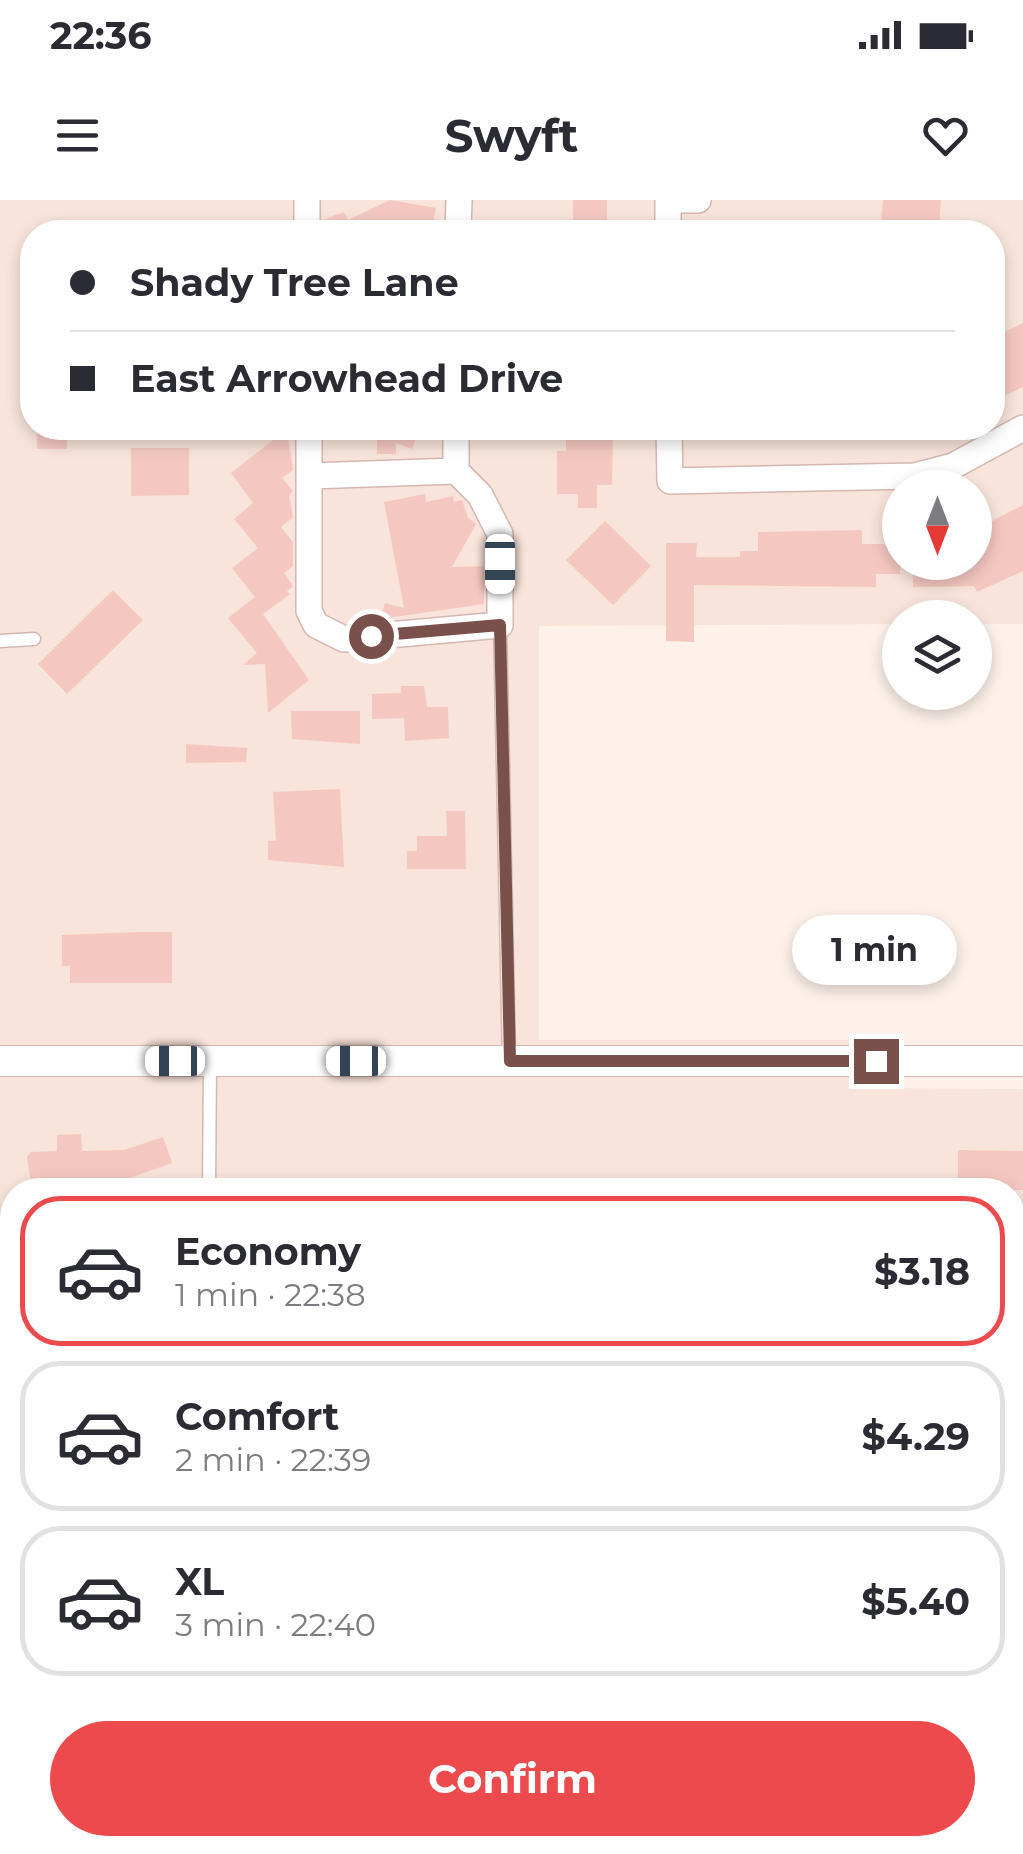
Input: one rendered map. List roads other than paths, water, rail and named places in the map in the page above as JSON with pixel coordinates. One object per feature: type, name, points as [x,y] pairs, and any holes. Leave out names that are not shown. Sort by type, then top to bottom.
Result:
[{"type":"street","points":[[668,200],[698,200]]},
{"type":"street","points":[[309,440],[310,611],[316,625],[344,639],[500,625],[500,534],[480,495],[456,471],[456,440]]},
{"type":"street","points":[[670,440],[670,480],[914,476],[953,466],[1001,440]]},
{"type":"street","points":[[309,476],[456,471]]},
{"type":"street","points":[[0,1061],[1023,1061]]},
{"type":"lane","points":[[500,625],[510,1061]]},
{"type":"lane","points":[[0,641],[34,639]]},
{"type":"lane","points":[[210,1061],[210,1178]]}]
